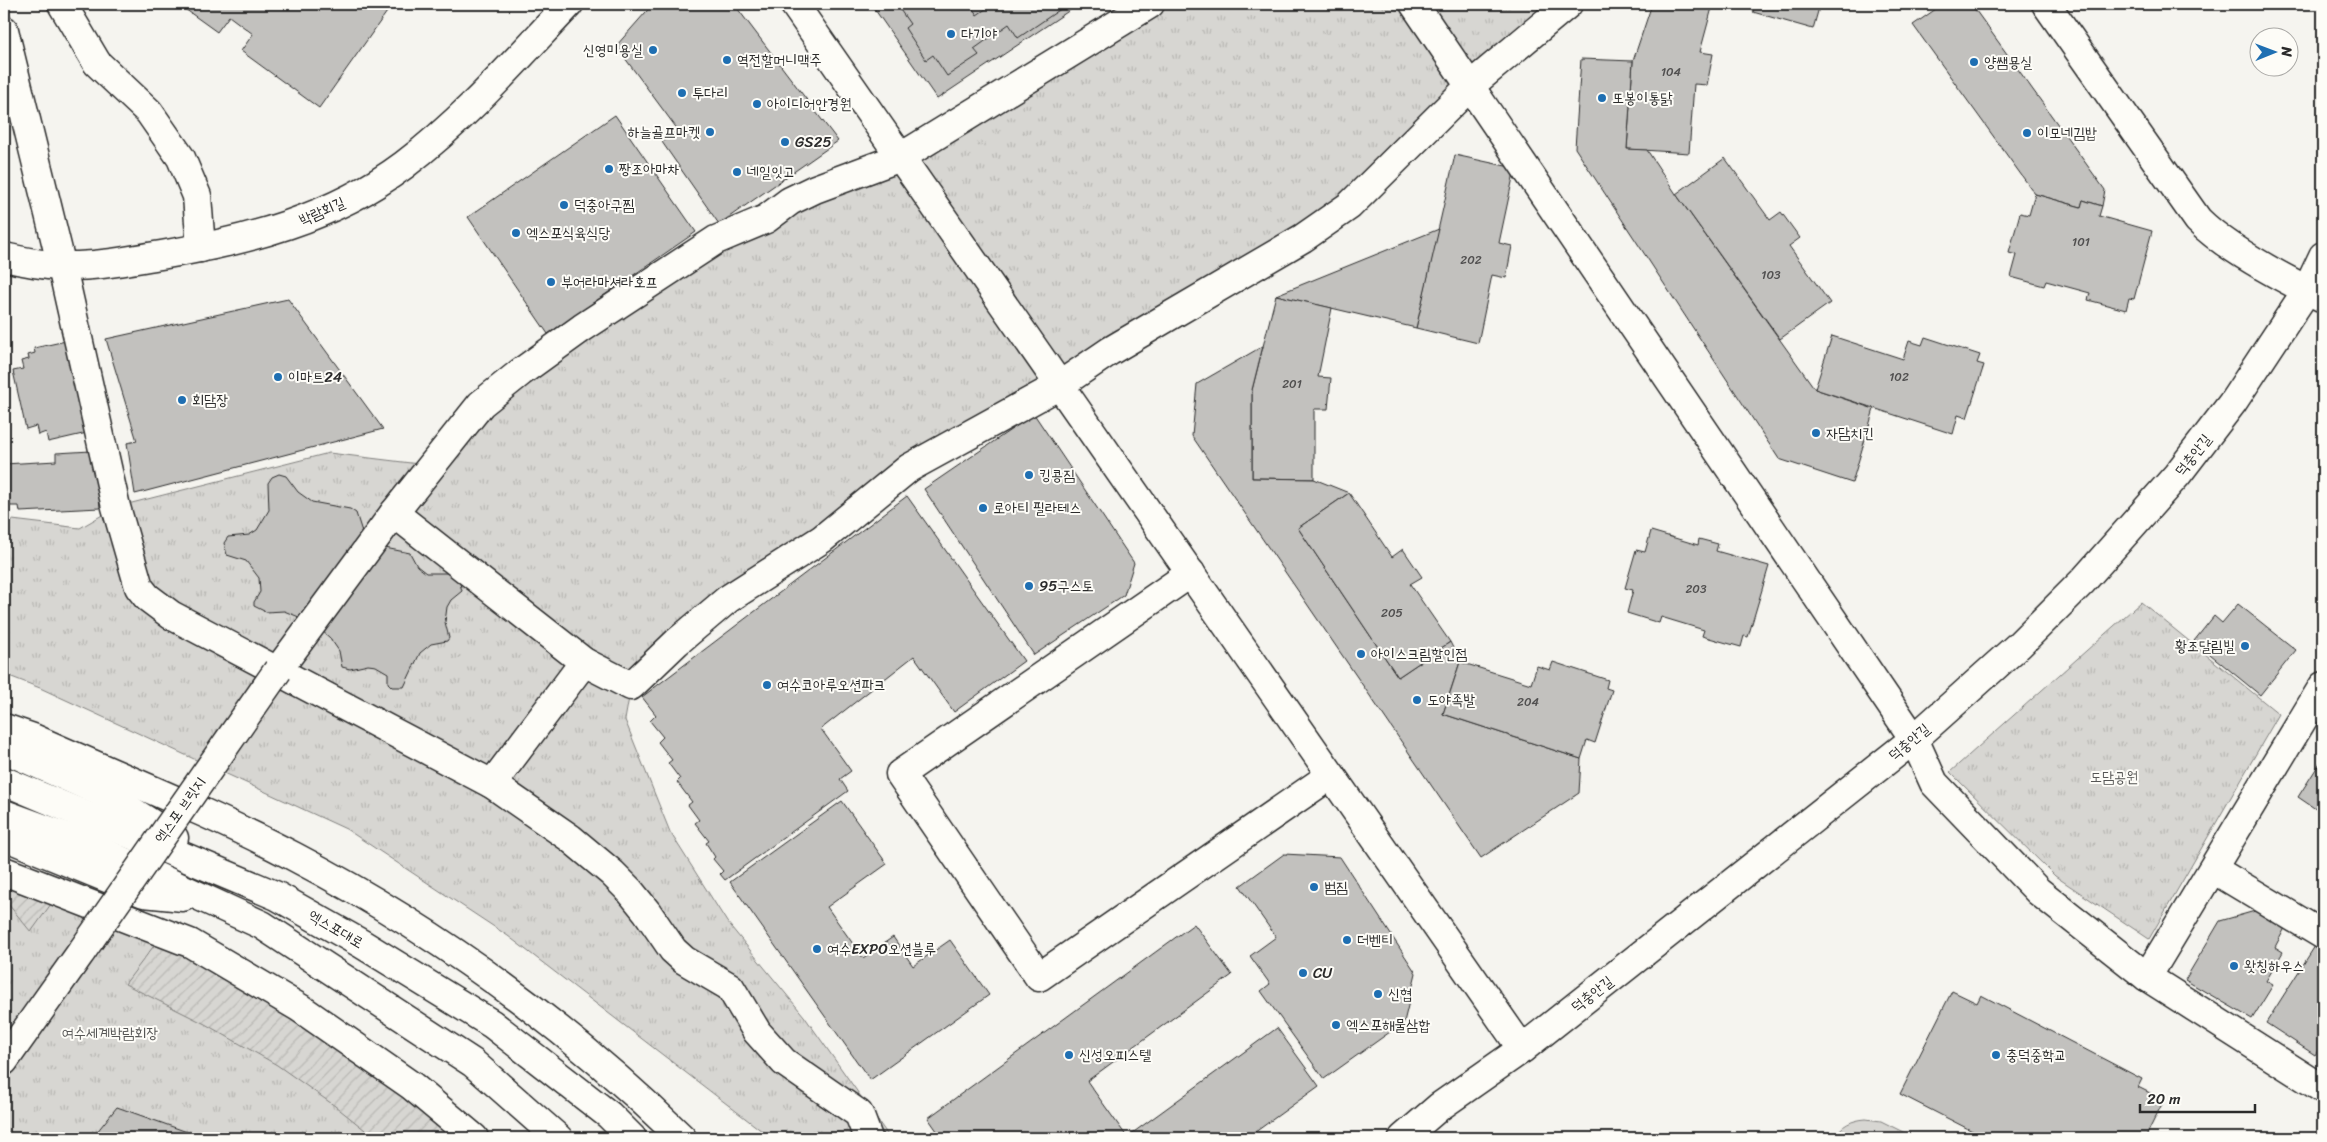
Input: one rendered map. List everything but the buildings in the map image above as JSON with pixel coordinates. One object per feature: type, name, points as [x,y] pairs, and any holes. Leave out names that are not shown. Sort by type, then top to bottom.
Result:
[{"type":"street","points":[[62,4],[97,63],[149,112],[181,158],[197,196],[201,248]]},
{"type":"street","name":"박람회길","points":[[4,258],[62,266],[108,263],[201,248],[248,238],[288,226],[351,198],[402,166],[470,109],[570,4]]},
{"type":"street","points":[[794,4],[1522,1049]]},
{"type":"street","name":"엑스포 브릿지","points":[[4,1061],[278,670],[394,513],[481,404],[521,372],[582,328],[716,240],[766,219],[790,201],[815,189],[901,157],[1150,4]]},
{"type":"street","points":[[1414,4],[1914,739],[1934,783],[2038,891],[2147,977],[2323,1089]]},
{"type":"street","points":[[394,513],[584,662],[631,686],[677,642],[728,599],[822,538],[909,468],[1060,385],[1110,350],[1303,238],[1349,206],[1470,86],[1568,4]]},
{"type":"street","points":[[2046,4],[2198,220],[2210,232],[2227,244],[2315,294]]},
{"type":"street","points":[[4,30],[62,266],[116,507],[139,587],[147,597],[171,615],[492,784],[570,838],[612,873],[647,912],[673,950],[684,960],[730,987],[757,1032],[784,1062],[858,1114],[868,1138]]},
{"type":"street","name":"덕충안길","points":[[1403,1138],[1439,1107],[1522,1049],[1914,739],[2020,645],[2083,581],[2178,475],[2315,294],[2323,256]]},
{"type":"street","points":[[1191,573],[900,774],[1039,977],[1331,775]]},
{"type":"street","points":[[492,784],[584,662]]},
{"type":"street","points":[[2147,977],[2323,686]]},
{"type":"street","points":[[4,728],[33,738],[294,856],[415,926],[520,997],[645,1102],[682,1138]]},
{"type":"street","points":[[4,750],[107,795],[234,876]]},
{"type":"street","name":"엑스포대로","points":[[4,781],[234,876],[277,896],[362,944],[492,1024],[609,1115],[632,1138]]},
{"type":"street","points":[[4,814],[83,843],[262,925],[473,1064],[558,1138]]},
{"type":"street","points":[[4,836],[144,893],[207,900]]},
{"type":"street","points":[[2213,869],[2323,935]]},
{"type":"street","points":[[4,871],[190,944],[300,1008],[412,1086],[474,1138]]},
{"type":"green space","points":[[1150,4],[1568,4],[1349,206],[909,468],[631,686],[625,720],[670,832],[727,922],[804,1016],[890,1138],[771,1138],[508,936],[346,829],[40,688],[4,674],[4,519],[80,528],[116,507],[329,453],[419,464],[481,404],[815,189]]},
{"type":"green space","name":"도담공원","points":[[2141,602],[2279,714],[2149,939],[2055,876],[1950,772]]},
{"type":"green space","name":"여수세계박람회장","points":[[4,879],[159,939],[461,1138],[4,1138]]},
{"type":"green space","points":[[4,879],[56,897],[31,932],[4,899]]},
{"type":"green space","points":[[159,939],[235,977],[425,1104],[461,1138],[375,1138],[335,1106],[277,1065],[205,1024],[125,984]]},
{"type":"green space","points":[[1866,1119],[1881,1121],[1915,1138],[1834,1138],[1847,1124]]},
{"type":"place","name":"다기야","points":[[951,34]]},
{"type":"place","name":"신영미용실","points":[[653,50]]},
{"type":"place","name":"역전할머니맥주","points":[[727,60]]},
{"type":"place","name":"양쌤묭실","points":[[1974,62]]},
{"type":"place","name":"투다리","points":[[682,93]]},
{"type":"place","name":"또봉이통닭","points":[[1602,98]]},
{"type":"place","name":"아이디어안경원","points":[[757,104]]},
{"type":"place","name":"하늘골프마켓","points":[[710,132]]},
{"type":"place","name":"이모네김밥","points":[[2027,133]]},
{"type":"place","name":"GS25","points":[[785,142]]},
{"type":"place","name":"짱조아마차","points":[[609,169]]},
{"type":"place","name":"네일잇고","points":[[737,172]]},
{"type":"place","name":"덕충아구찜","points":[[564,205]]},
{"type":"place","name":"엑스포식육식당","points":[[516,233]]},
{"type":"place","name":"부어라마셔라호프","points":[[551,282]]},
{"type":"place","name":"이마트24","points":[[278,377]]},
{"type":"place","name":"회담장","points":[[182,400]]},
{"type":"place","name":"자담치킨","points":[[1816,433]]},
{"type":"place","name":"킹콩짐","points":[[1029,475]]},
{"type":"place","name":"로아티 필라테스","points":[[983,508]]},
{"type":"place","name":"95구스토","points":[[1029,586]]},
{"type":"place","name":"황조달림빌","points":[[2245,646]]},
{"type":"place","name":"아이스크림할인점","points":[[1361,654]]},
{"type":"place","name":"여수코아루오션파크","points":[[767,685]]},
{"type":"place","name":"도야족발","points":[[1417,700]]},
{"type":"place","name":"범짐","points":[[1314,887]]},
{"type":"place","name":"더벤티","points":[[1347,940]]},
{"type":"place","name":"여수EXPO오션블루","points":[[817,949]]},
{"type":"place","name":"왓칭하우스","points":[[2234,966]]},
{"type":"place","name":"CU","points":[[1303,973]]},
{"type":"place","name":"신협","points":[[1378,994]]},
{"type":"place","name":"엑스포해물삼합","points":[[1336,1025]]},
{"type":"place","name":"신성오피스텔","points":[[1069,1055]]},
{"type":"place","name":"충덕중학교","points":[[1996,1055]]}]
